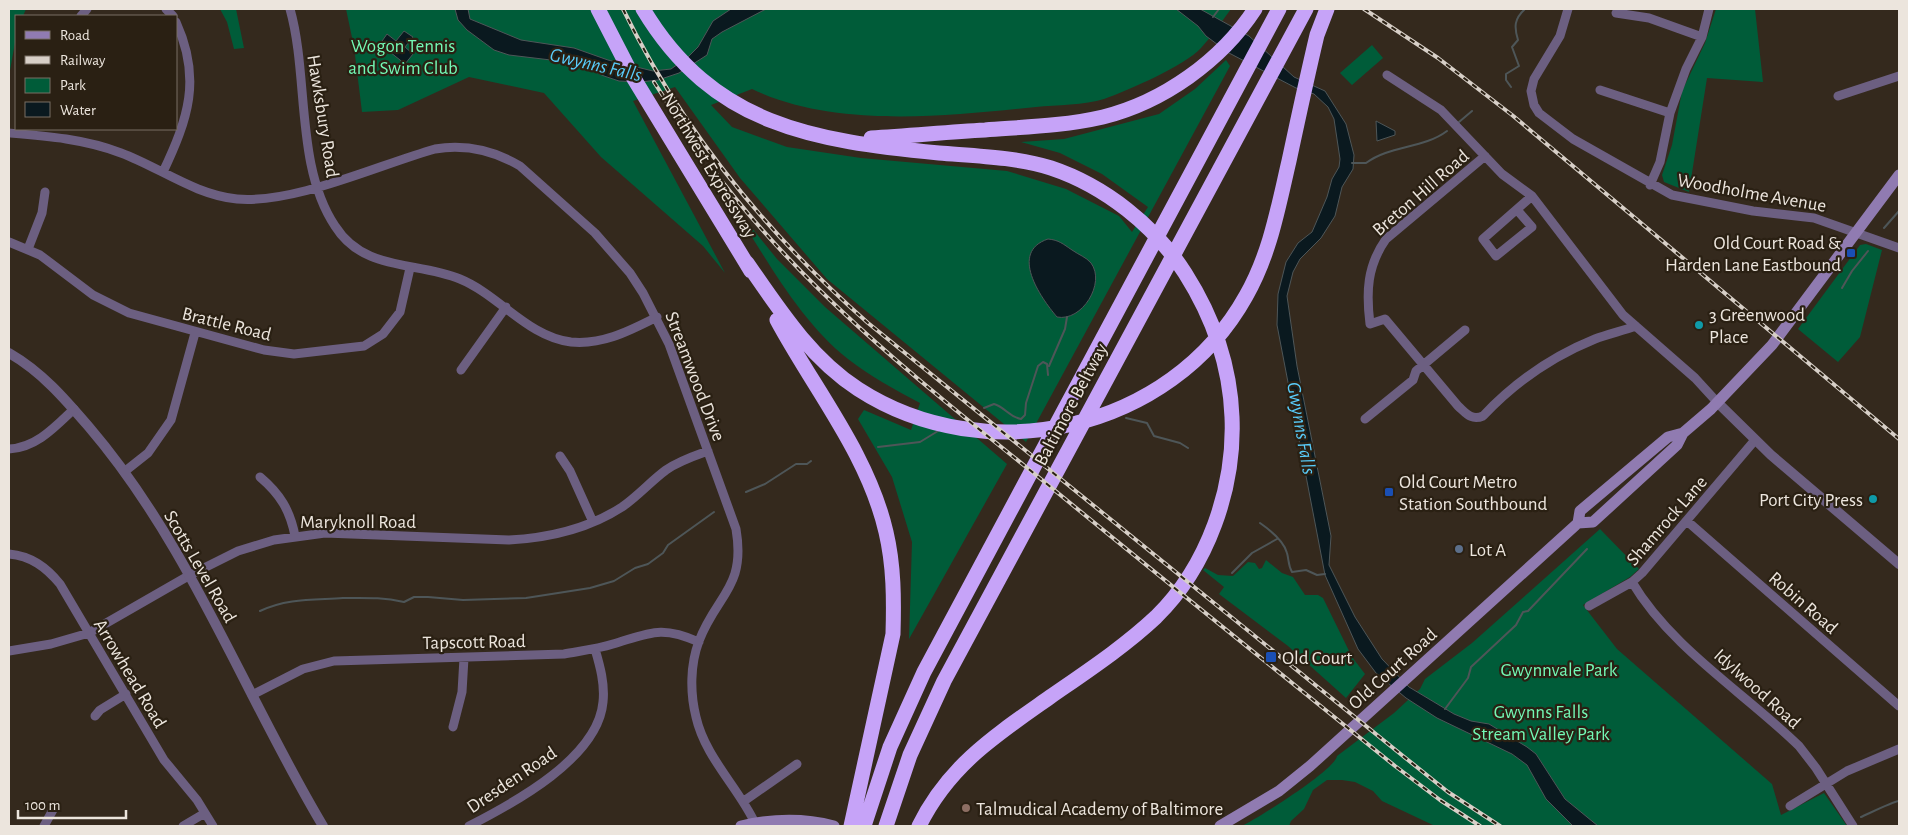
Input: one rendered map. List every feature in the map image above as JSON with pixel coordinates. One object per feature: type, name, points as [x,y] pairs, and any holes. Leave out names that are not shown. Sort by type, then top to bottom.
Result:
[{"type":"highway","name":"Northwest Expressway","points":[[598,9],[633,77],[746,263]]},
{"type":"highway","name":"Northwest Expressway","points":[[643,9],[656,31],[674,53],[702,80],[732,102],[787,128],[835,140]]},
{"type":"highway","points":[[835,140],[1055,125],[1102,117],[1160,95],[1186,78],[1215,55],[1245,23],[1255,9]]},
{"type":"highway","name":"Baltimore Beltway","points":[[864,826],[878,780],[904,713],[948,625],[1279,9]]},
{"type":"highway","name":"Baltimore Beltway","points":[[886,826],[910,755],[924,722],[967,636],[1306,9]]},
{"type":"highway","points":[[746,263],[788,322],[812,350],[836,373],[858,389],[911,416],[959,428],[1004,432],[1050,430],[1098,418],[1148,395],[1175,377],[1210,344],[1245,299],[1258,276],[1272,236],[1302,98],[1327,9]]},
{"type":"highway","points":[[835,140],[1035,164],[1082,181],[1101,192],[1136,217],[1178,263],[1194,287],[1208,314],[1223,356],[1231,399],[1231,457],[1221,507],[1202,552],[1180,587],[1158,615],[1104,658],[989,740],[964,762],[940,789],[919,826]]},
{"type":"highway","points":[[746,263],[867,476],[878,504],[891,554],[894,604],[889,657],[851,826]]},
{"type":"main road","name":"Old Court Road","points":[[1220,826],[1279,791],[1334,745],[1578,523],[1593,522],[1677,445],[1683,433],[1718,402],[1772,345],[1899,175]]},
{"type":"main road","name":"Old Court Road","points":[[1578,523],[1580,511],[1668,437],[1683,433]]},
{"type":"main road","points":[[741,826],[792,820],[832,826]]},
{"type":"street","name":"Hawksbury Road","points":[[290,9],[296,37],[306,133],[318,186],[334,226],[352,246],[378,260],[458,278],[479,288],[545,334],[568,341],[600,341],[622,334],[656,317]]},
{"type":"street","name":"Woodholme Avenue","points":[[1568,9],[1554,48],[1534,79],[1531,91],[1534,106],[1539,113],[1573,139],[1650,185],[1684,199],[1753,211],[1814,218],[1899,248]]},
{"type":"street","points":[[1650,185],[1660,162],[1670,112],[1686,69],[1702,37],[1709,9]]},
{"type":"street","points":[[1616,13],[1649,18],[1702,37]]},
{"type":"street","points":[[163,172],[185,121],[190,92],[187,56],[178,28]]},
{"type":"street","name":"Breton Hill Road","points":[[1387,75],[1441,110],[1502,174],[1532,196],[1623,315],[1695,378],[1718,402]]},
{"type":"street","points":[[1838,96],[1899,76]]},
{"type":"street","points":[[1600,90],[1670,112]]},
{"type":"street","name":"Streamwood Drive","points":[[9,133],[53,133],[119,152],[202,191],[235,199],[265,199],[318,186],[435,149],[464,147],[493,153],[514,162],[534,177],[595,233],[630,273],[670,344],[736,529],[739,556],[735,577],[699,642],[692,684],[698,727],[716,762],[744,801],[755,823]]},
{"type":"street","name":"Breton Hill Road","points":[[1423,365],[1385,319],[1370,324],[1368,306],[1372,263],[1375,254],[1386,239],[1485,156]]},
{"type":"street","points":[[28,249],[42,213],[45,192]]},
{"type":"street","points":[[1518,211],[1532,228],[1496,256],[1483,239],[1518,211],[1532,196]]},
{"type":"street","name":"Brattle Road","points":[[9,242],[28,249],[51,263],[93,295],[118,308],[195,333],[264,350],[294,354],[364,346],[383,334],[395,320],[404,300],[410,268]]},
{"type":"street","points":[[461,370],[506,307]]},
{"type":"street","points":[[1423,365],[1468,416],[1477,418],[1483,416],[1514,386],[1551,362],[1594,340],[1636,326]]},
{"type":"street","points":[[1365,419],[1413,380],[1416,371],[1465,330]]},
{"type":"street","points":[[124,472],[153,448],[172,420],[195,333]]},
{"type":"street","name":"Scotts Level Road","points":[[9,353],[42,376],[74,409],[124,472],[190,575],[289,768],[323,826]]},
{"type":"street","points":[[1718,402],[1755,440],[1899,564]]},
{"type":"street","points":[[9,449],[22,447],[38,440],[74,409]]},
{"type":"street","name":"Shamrock Lane","points":[[1589,606],[1632,582],[1687,521],[1755,440]]},
{"type":"street","name":"Maryknoll Road","points":[[9,651],[51,644],[89,633],[190,575],[247,548],[295,536],[340,534],[524,539],[565,532],[593,522],[622,507],[668,469],[708,450]]},
{"type":"street","points":[[560,456],[570,471],[593,522]]},
{"type":"street","points":[[260,477],[273,489],[287,507],[295,536]]},
{"type":"street","name":"Robin Road","points":[[1687,521],[1899,706]]},
{"type":"street","name":"Arrowhead Road","points":[[9,554],[33,560],[48,570],[60,584],[171,770],[213,826]]},
{"type":"street","name":"Idylwood Road","points":[[1632,582],[1648,607],[1668,630],[1787,734],[1808,756],[1853,826]]},
{"type":"street","name":"Tapscott Road","points":[[252,695],[303,669],[323,662],[534,656],[595,649],[651,632],[675,633],[699,642]]},
{"type":"street","name":"Dresden Road","points":[[469,826],[544,780],[588,741],[598,722],[603,703],[603,684],[595,649]]},
{"type":"street","points":[[453,727],[462,692],[464,658]]},
{"type":"street","points":[[96,716],[100,710],[126,694]]},
{"type":"street","points":[[1790,806],[1848,771],[1899,748]]},
{"type":"street","points":[[744,801],[797,764]]},
{"type":"street","points":[[44,826],[54,808]]},
{"type":"street","points":[[183,826],[205,813]]},
{"type":"green space","points":[[9,9],[26,9],[23,15],[15,15],[15,43],[9,76]]},
{"type":"green space","points":[[220,9],[236,9],[244,48],[234,49],[227,22]]},
{"type":"green space","name":"Wogon Tennis and Swim Club","points":[[346,9],[1231,9],[1201,48],[1183,62],[1141,84],[1096,101],[966,114],[929,116],[855,115],[819,110],[784,102],[752,89],[711,105],[732,127],[787,147],[861,158],[1007,171],[1066,189],[1119,216],[1132,232],[1148,207],[1102,174],[1060,153],[1021,142],[1064,139],[1159,114],[1195,89],[1226,60],[1230,66],[1026,442],[827,279],[740,178],[675,87],[633,101],[725,273],[703,246],[601,157],[544,93],[469,77],[398,110],[362,112],[354,47]]},
{"type":"green space","points":[[1716,9],[1755,9],[1763,82],[1707,78],[1689,192],[1664,182],[1662,175],[1672,145],[1682,91],[1705,43]]},
{"type":"green space","points":[[1372,45],[1383,58],[1352,85],[1340,73]]},
{"type":"green space","points":[[727,197],[777,259],[825,307],[1007,464],[909,639],[912,542],[892,477],[858,419],[864,410],[911,430],[920,403],[892,388],[848,359],[812,324],[767,261]]},
{"type":"green space","points":[[1866,244],[1882,250],[1860,337],[1838,362],[1798,329],[1860,245]]},
{"type":"green space","name":"Gwynns Falls Stream Valley Park","points":[[1600,529],[1639,569],[1630,577],[1583,605],[1617,649],[1772,784],[1781,815],[1824,793],[1847,826],[1435,826],[1382,801],[1373,791],[1355,782],[1327,780],[1313,790],[1304,809],[1291,821],[1289,826],[1242,826],[1279,804],[1324,772],[1337,756],[1394,713],[1420,689],[1425,679],[1472,643]]},
{"type":"green space","points":[[1266,560],[1282,573],[1293,577],[1305,595],[1318,595],[1323,598],[1352,657],[1365,674],[1346,698],[1288,646],[1219,594],[1224,587],[1203,570],[1205,568],[1218,575],[1233,576],[1248,562],[1255,563],[1259,569],[1262,568]]},
{"type":"water","name":"Gwynns Falls","points":[[455,9],[468,9],[470,19],[521,40],[574,48],[608,60],[653,71],[671,69],[688,57],[698,47],[713,21],[731,9],[766,9],[712,39],[707,55],[679,73],[658,80],[640,82],[619,81],[576,63],[509,55],[494,50],[467,30],[458,20]]},
{"type":"water","name":"Gwynns Falls","points":[[1176,9],[1200,9],[1249,36],[1294,77],[1325,91],[1346,124],[1354,155],[1353,169],[1342,187],[1335,216],[1321,238],[1300,259],[1293,272],[1287,296],[1297,366],[1331,536],[1329,565],[1355,617],[1382,659],[1409,687],[1454,714],[1471,721],[1489,724],[1527,747],[1536,754],[1565,799],[1598,826],[1573,826],[1546,799],[1527,765],[1512,754],[1437,718],[1406,698],[1376,673],[1358,649],[1325,575],[1277,325],[1278,294],[1286,262],[1298,243],[1312,232],[1327,197],[1332,179],[1339,167],[1340,159],[1334,119],[1328,107],[1314,94],[1296,88],[1229,53],[1206,36],[1198,26]]},
{"type":"water","points":[[404,31],[413,37],[405,47],[413,54],[405,64],[380,44],[387,34],[396,41]]},
{"type":"water","points":[[1376,121],[1395,131],[1395,135],[1377,141]]},
{"type":"water","points":[[1048,239],[1061,243],[1085,258],[1091,263],[1095,271],[1096,281],[1089,299],[1083,307],[1066,317],[1057,317],[1043,298],[1036,287],[1029,264],[1031,254],[1036,245]]},
{"type":"waterway","points":[[1213,17],[1219,9]]},
{"type":"waterway","points":[[1511,87],[1506,80],[1506,74],[1519,66],[1512,47],[1518,40],[1516,31],[1517,20],[1525,9]]},
{"type":"waterway","points":[[1459,122],[1472,111]]},
{"type":"waterway","points":[[1352,163],[1366,163],[1385,153],[1428,141],[1447,131]]},
{"type":"waterway","points":[[1884,228],[1899,211]]},
{"type":"waterway","points":[[1842,288],[1852,271],[1868,251]]},
{"type":"waterway","points":[[1049,366],[1065,329],[1067,317]]},
{"type":"waterway","points":[[984,408],[994,404],[1021,419],[1025,415],[1026,403],[1038,366],[1043,362],[1047,364],[1048,375]]},
{"type":"waterway","points":[[1126,418],[1147,423],[1154,436],[1180,443],[1188,448]]},
{"type":"waterway","points":[[878,447],[920,442],[938,431]]},
{"type":"waterway","points":[[746,492],[765,484],[796,464],[807,464],[811,461]]},
{"type":"waterway","points":[[260,611],[280,604],[311,600],[374,598],[404,602],[414,597],[463,600],[526,598],[590,588],[614,581],[635,568],[648,564],[663,553],[668,545],[714,512]]},
{"type":"waterway","points":[[1260,523],[1283,544],[1292,572],[1306,570],[1317,575],[1325,574]]},
{"type":"waterway","points":[[1232,573],[1252,553],[1277,539]]},
{"type":"waterway","points":[[1445,709],[1468,678],[1471,667],[1516,625],[1523,612],[1528,611],[1587,549]]},
{"type":"waterway","points":[[1861,817],[1899,801]]},
{"type":"railway","points":[[623,9],[646,54],[700,138],[762,216],[831,289],[868,323],[1403,756],[1448,792],[1500,826]]},
{"type":"railway","points":[[1364,9],[1438,58],[1512,115],[1899,439]]},
{"type":"railway","points":[[654,82],[685,130]]},
{"type":"railway","points":[[711,167],[783,253],[863,331],[905,368],[1395,766],[1440,800],[1480,826]]},
{"type":"place","name":"Old Court Road & Harden Lane Eastbound","points":[[1851,253]]},
{"type":"place","name":"3 Greenwood Place","points":[[1699,325]]},
{"type":"place","name":"Old Court Metro Station Southbound","points":[[1389,492]]},
{"type":"place","name":"Port City Press","points":[[1873,499]]},
{"type":"place","name":"Lot A","points":[[1459,549]]},
{"type":"place","name":"Old Court","points":[[1271,657]]},
{"type":"place","name":"Talmudical Academy of Baltimore","points":[[966,808]]},
{"type":"park label","name":"Gwynnvale Park","points":[[1559,669]]}]
